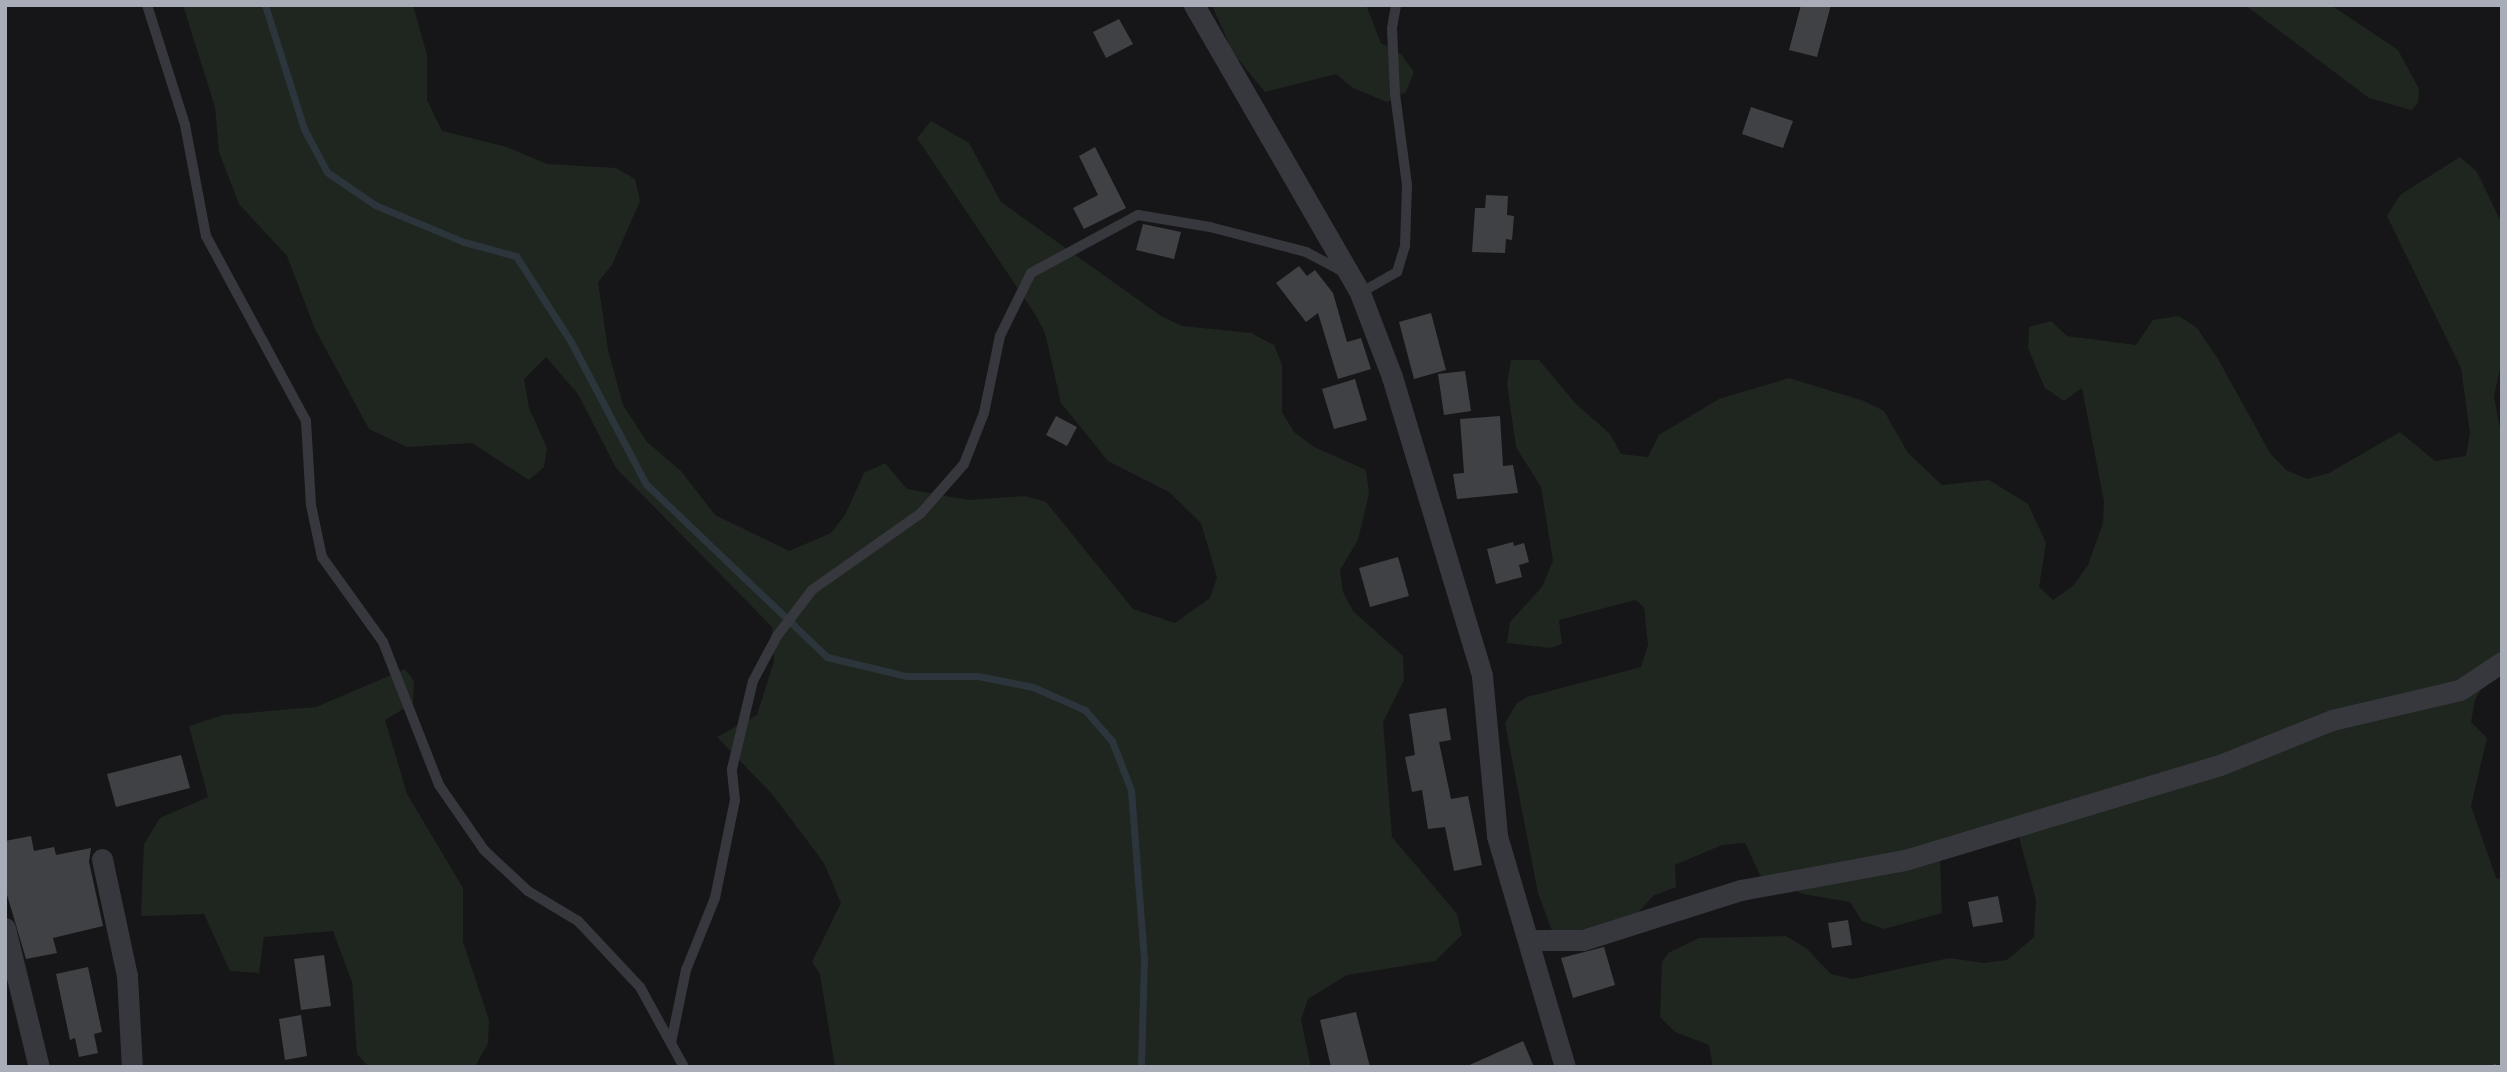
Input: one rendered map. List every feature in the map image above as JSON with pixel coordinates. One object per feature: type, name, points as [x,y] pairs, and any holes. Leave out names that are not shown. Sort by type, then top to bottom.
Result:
[{"type":"street","points":[[1194,5],[1355,284],[1409,429],[1482,676],[1497,836],[1564,1067]]},
{"type":"street","points":[[1528,940],[1583,940],[1741,890],[1905,860],[2220,765],[2332,720],[2460,690],[2502,662]]},
{"type":"street","points":[[102,859],[127,976],[132,1067]]},
{"type":"street","points":[[5,928],[39,1067]]},
{"type":"lane","points":[[147,5],[185,125],[206,236],[306,421],[311,505],[322,557],[383,642],[439,785],[484,850],[528,891],[578,921],[640,987],[684,1067]]},
{"type":"lane","points":[[671,1044],[686,970],[715,898],[735,800],[732,769],[753,681],[777,636],[812,590],[920,513],[964,464],[984,413],[1000,336],[1031,273],[1139,215],[1210,226],[1306,252],[1355,284],[1397,272],[1405,246],[1407,185],[1394,68],[1396,5]]},
{"type":"path","points":[[2494,1067],[2502,1062]]},
{"type":"shaded area","points":[[183,5],[413,5],[427,55],[427,100],[442,131],[507,147],[547,164],[616,168],[635,179],[640,201],[612,265],[598,282],[608,350],[623,405],[647,442],[681,471],[715,515],[789,551],[831,533],[845,515],[864,473],[885,463],[907,489],[968,500],[1025,496],[1046,502],[1133,609],[1175,623],[1210,598],[1217,577],[1201,523],[1169,492],[1108,461],[1061,403],[1045,333],[1035,314],[917,138],[931,121],[969,143],[1001,202],[1161,316],[1182,326],[1251,333],[1274,345],[1282,365],[1282,412],[1294,432],[1314,447],[1366,470],[1369,493],[1358,540],[1340,570],[1343,592],[1353,611],[1403,656],[1404,680],[1383,722],[1392,837],[1457,914],[1462,935],[1435,961],[1347,975],[1308,999],[1301,1020],[1311,1067],[835,1067],[820,974],[812,962],[841,903],[824,863],[772,794],[717,737],[757,715],[774,661],[772,627],[616,468],[578,394],[546,357],[524,379],[529,408],[547,448],[544,467],[529,480],[472,443],[407,447],[369,429],[315,329],[287,256],[239,204],[219,152],[215,107]]},
{"type":"shaded area","points":[[1212,5],[1366,5],[1381,43],[1401,54],[1414,72],[1406,92],[1387,102],[1353,88],[1336,74],[1265,92],[1233,53]]},
{"type":"shaded area","points":[[2245,5],[2331,5],[2398,50],[2419,89],[2418,103],[2411,110],[2369,98]]},
{"type":"shaded area","points":[[2460,157],[2477,172],[2502,224],[2502,359],[2494,397],[2502,439],[2502,652],[2475,700],[2471,722],[2487,738],[2471,806],[2496,878],[2502,879],[2502,1067],[1713,1067],[1709,1045],[1675,1032],[1660,1017],[1662,962],[1668,953],[1699,938],[1786,936],[1806,948],[1831,974],[1853,979],[1949,958],[1984,963],[2007,960],[2034,937],[2036,900],[2019,837],[1940,861],[1942,913],[1884,929],[1862,921],[1850,902],[1803,894],[1760,875],[1745,843],[1722,845],[1675,865],[1676,887],[1653,896],[1630,921],[1555,939],[1538,893],[1505,723],[1517,703],[1527,697],[1641,667],[1648,645],[1644,607],[1635,600],[1559,620],[1562,644],[1550,648],[1507,643],[1510,622],[1542,587],[1553,561],[1541,487],[1516,447],[1507,384],[1511,360],[1539,360],[1576,404],[1610,434],[1621,454],[1648,457],[1659,435],[1719,399],[1789,378],[1864,401],[1884,411],[1908,453],[1942,485],[1989,480],[2028,504],[2046,543],[2039,587],[2053,600],[2073,586],[2088,565],[2103,523],[2104,501],[2082,388],[2064,401],[2045,388],[2028,348],[2029,327],[2051,321],[2067,336],[2136,345],[2153,320],[2179,316],[2197,328],[2218,359],[2270,453],[2286,470],[2307,479],[2329,473],[2400,432],[2435,461],[2466,456],[2470,433],[2461,368],[2387,216],[2400,195]]},
{"type":"shaded area","points":[[405,669],[414,681],[413,703],[385,720],[407,794],[463,888],[463,942],[489,1020],[488,1043],[475,1067],[369,1067],[357,1054],[352,982],[333,931],[264,937],[259,973],[230,971],[204,914],[141,916],[144,844],[160,818],[208,797],[189,726],[223,715],[316,707]]},
{"type":"building","points":[[1801,5],[1831,5],[1817,57],[1789,50]]},
{"type":"building","points":[[1119,19],[1133,44],[1106,58],[1093,32]]},
{"type":"building","points":[[1751,107],[1793,121],[1783,148],[1742,134]]},
{"type":"building","points":[[1095,147],[1126,208],[1084,229],[1073,208],[1098,195],[1079,156]]},
{"type":"building","points":[[1486,195],[1508,196],[1507,215],[1514,216],[1512,240],[1506,239],[1505,253],[1472,252],[1475,208],[1485,208]]},
{"type":"building","points":[[1143,224],[1181,232],[1174,259],[1136,250]]},
{"type":"building","points":[[1299,266],[1307,276],[1315,270],[1333,293],[1347,342],[1361,338],[1371,369],[1338,379],[1318,313],[1306,322],[1276,283]]},
{"type":"building","points":[[1431,313],[1446,370],[1414,379],[1399,322]]},
{"type":"building","points":[[1465,371],[1471,411],[1444,415],[1438,374]]},
{"type":"building","points":[[1355,379],[1367,420],[1334,429],[1322,389]]},
{"type":"building","points":[[1056,416],[1077,427],[1067,446],[1046,435]]},
{"type":"building","points":[[1500,416],[1503,466],[1513,465],[1518,493],[1457,499],[1453,474],[1464,473],[1460,419]]},
{"type":"building","points":[[1513,542],[1514,546],[1524,543],[1529,562],[1519,565],[1522,577],[1496,584],[1487,549]]},
{"type":"building","points":[[1398,557],[1409,596],[1370,607],[1359,568]]},
{"type":"building","points":[[1446,708],[1451,740],[1439,742],[1451,799],[1468,796],[1482,865],[1454,871],[1445,827],[1428,829],[1422,790],[1412,792],[1405,757],[1415,755],[1409,714]]},
{"type":"building","points":[[181,755],[190,788],[116,807],[107,774]]},
{"type":"building","points":[[31,836],[34,851],[54,847],[56,855],[91,848],[89,862],[103,926],[53,938],[57,953],[26,959],[5,888],[5,841]]},
{"type":"building","points":[[1998,896],[2003,922],[1973,927],[1968,902]]},
{"type":"building","points":[[1848,920],[1852,945],[1832,948],[1828,923]]},
{"type":"building","points":[[1604,947],[1615,985],[1573,998],[1561,958]]},
{"type":"building","points":[[324,955],[331,1006],[301,1010],[294,959]]},
{"type":"building","points":[[88,967],[102,1032],[94,1034],[98,1053],[79,1057],[75,1038],[70,1040],[56,974]]},
{"type":"building","points":[[1356,1012],[1370,1067],[1331,1067],[1320,1020]]},
{"type":"building","points":[[301,1015],[307,1056],[285,1060],[279,1019]]},
{"type":"building","points":[[1523,1041],[1534,1067],[1465,1067]]},
{"type":"waterway","points":[[265,5],[304,129],[327,172],[375,205],[464,242],[516,256],[571,342],[646,484],[827,657],[906,676],[978,676],[1033,687],[1085,710],[1112,741],[1131,790],[1144,959],[1141,1067]]}]
